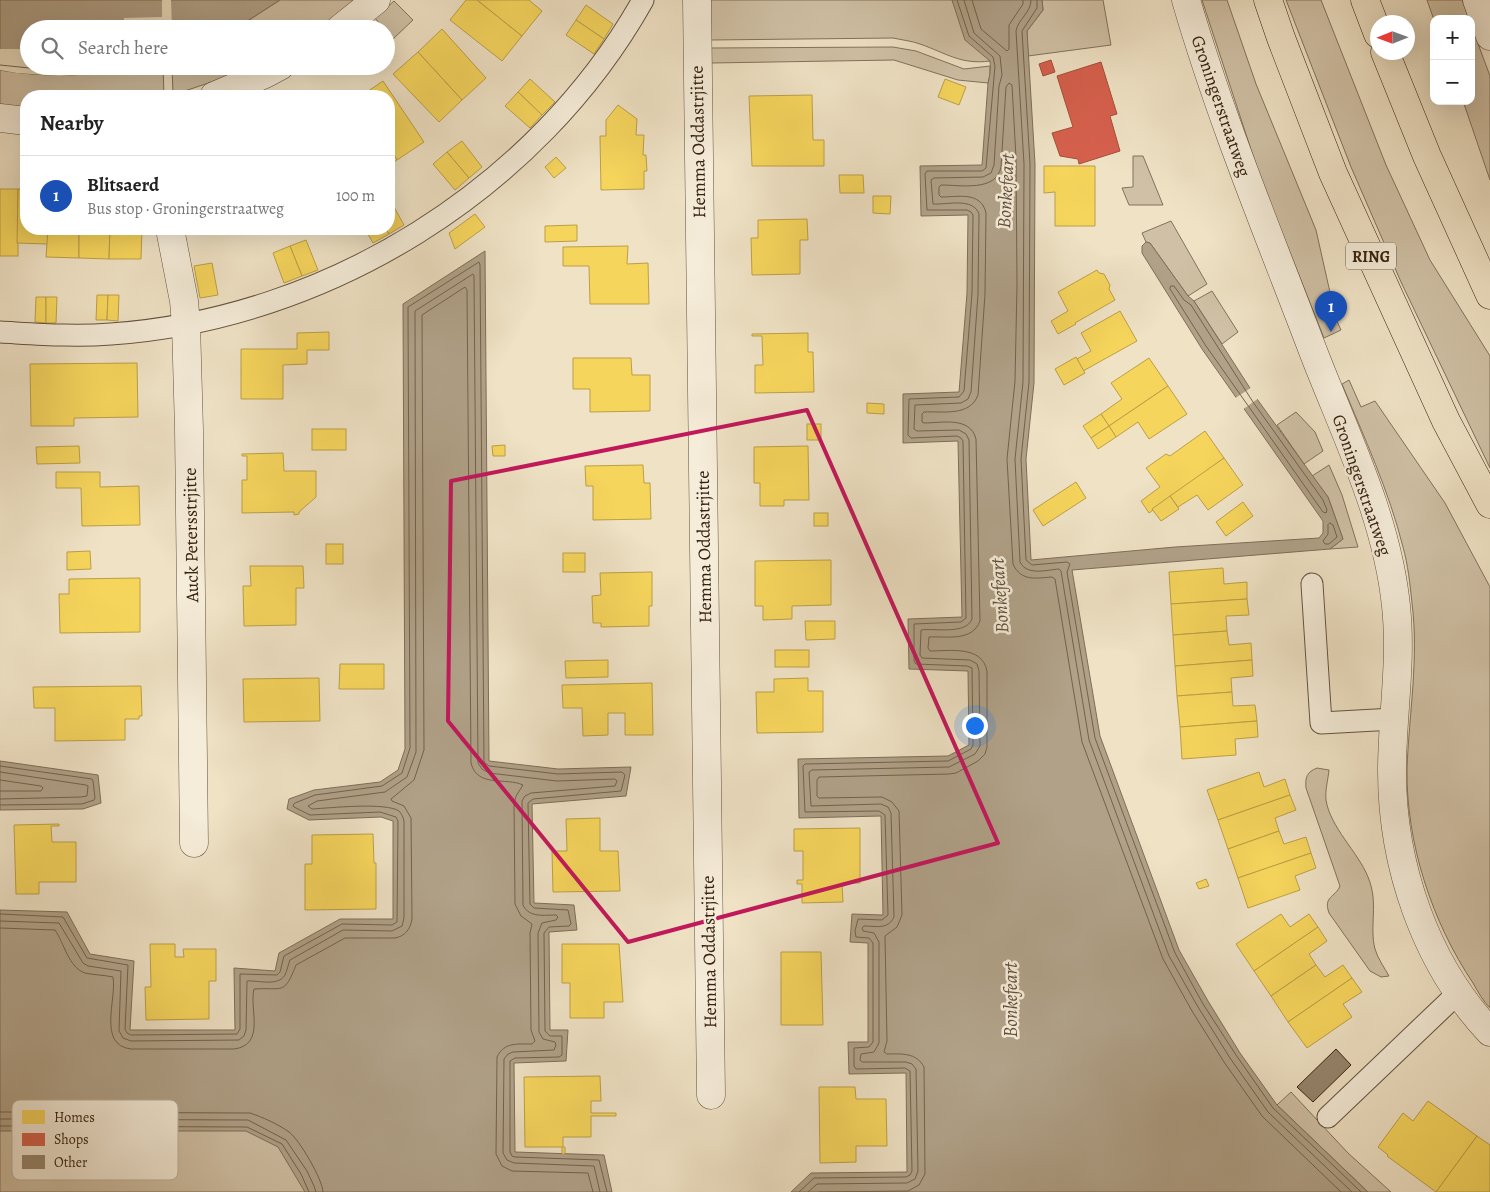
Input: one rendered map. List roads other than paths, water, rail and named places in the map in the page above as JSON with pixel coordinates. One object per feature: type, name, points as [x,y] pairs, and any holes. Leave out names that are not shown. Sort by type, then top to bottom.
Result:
[{"type":"main road","name":"RING","points":[[1268,0],[1333,173],[1446,421],[1490,504]]},
{"type":"main road","points":[[1365,0],[1371,15]]},
{"type":"main road","points":[[1388,60],[1427,156],[1490,295]]},
{"type":"street","points":[[351,20],[376,0]]},
{"type":"street","name":"Hemma Oddastrjitte","points":[[696,0],[711,1095]]},
{"type":"street","name":"Groningerstraatweg","points":[[1186,0],[1198,41],[1249,185],[1370,497],[1387,551],[1396,607],[1398,663],[1392,770],[1394,812],[1402,865],[1418,917],[1442,966],[1475,1016],[1490,1032]]},
{"type":"street","points":[[1478,0],[1490,36]]},
{"type":"street","points":[[228,90],[263,75]]},
{"type":"street","points":[[0,118],[20,120]]},
{"type":"street","name":"Auck Petersstrjitte","points":[[171,235],[184,302],[186,324],[194,843]]},
{"type":"lane","points":[[0,332],[63,335],[112,334],[186,324],[261,305],[300,292],[386,252],[453,210],[518,157],[548,127],[583,87],[632,18],[642,0]]},
{"type":"lane","points":[[1312,584],[1321,723],[1394,718]]},
{"type":"lane","points":[[1328,1117],[1459,992]]},
{"type":"water","points":[[0,0],[280,0],[249,20],[20,20],[20,73],[0,70]]},
{"type":"water","name":"Bonkefeart","points":[[952,0],[1042,0],[1043,10],[1027,31],[1035,164],[1034,383],[1026,459],[1031,560],[1175,547],[1319,538],[1323,533],[1323,521],[1202,349],[1142,253],[1142,246],[1146,242],[1150,243],[1188,296],[1194,301],[1257,399],[1328,497],[1343,539],[1330,549],[1072,570],[1100,736],[1179,950],[1240,1053],[1277,1105],[1368,1192],[791,1192],[811,1173],[907,1172],[906,1073],[849,1074],[848,1042],[868,1042],[868,943],[850,942],[852,914],[883,915],[881,816],[799,818],[798,759],[948,756],[969,745],[968,671],[909,669],[908,619],[962,617],[958,441],[903,443],[903,394],[959,392],[967,293],[968,215],[921,216],[920,166],[982,165],[990,61],[965,40]]},
{"type":"water","points":[[485,251],[489,761],[558,769],[631,767],[626,796],[532,804],[534,903],[574,905],[577,930],[549,932],[550,1030],[568,1030],[566,1061],[514,1063],[515,1152],[604,1155],[612,1192],[305,1192],[278,1147],[246,1131],[178,1131],[178,1100],[12,1100],[12,1131],[0,1131],[0,910],[67,912],[90,954],[134,961],[130,1030],[235,1030],[234,968],[275,971],[279,953],[340,919],[393,919],[393,821],[381,817],[309,820],[287,809],[289,799],[314,790],[380,782],[398,770],[405,749],[403,304]]},
{"type":"water","points":[[0,761],[98,775],[101,803],[83,809],[0,810]]},
{"type":"place","name":"Blitsaerd","points":[[1331,332]]}]
